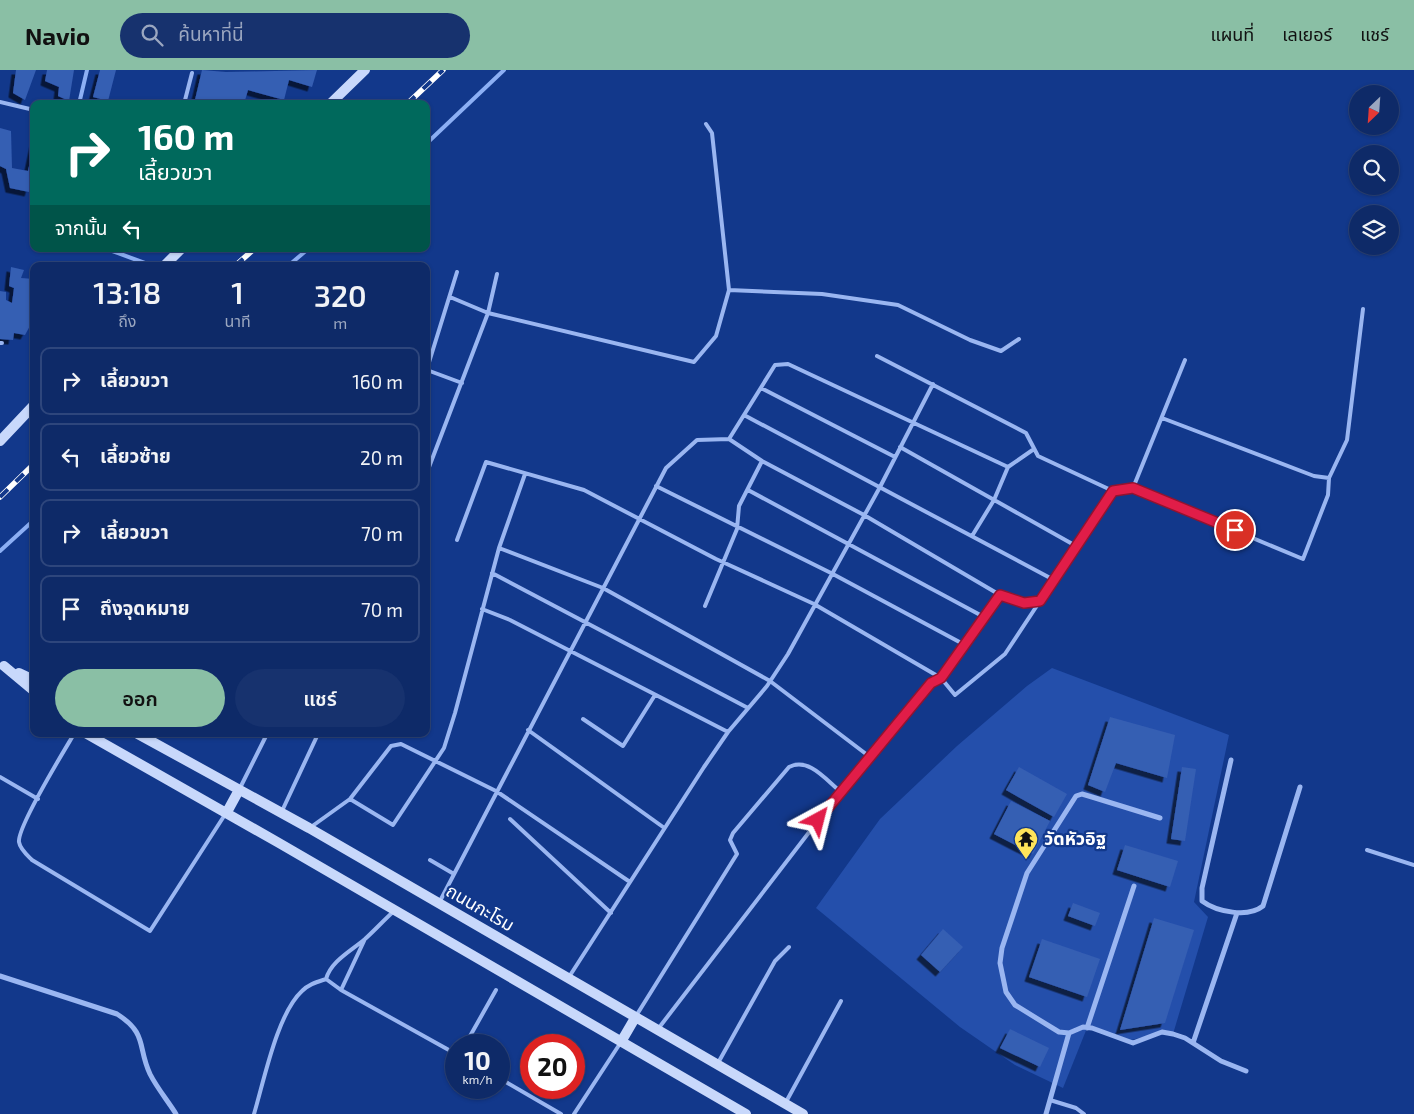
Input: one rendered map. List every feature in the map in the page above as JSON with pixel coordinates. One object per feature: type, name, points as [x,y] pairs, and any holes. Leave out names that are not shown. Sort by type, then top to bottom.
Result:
[{"type":"main road","points":[[334,100],[365,70]]},
{"type":"main road","points":[[168,262],[178,252]]},
{"type":"main road","points":[[0,441],[30,409]]},
{"type":"main road","points":[[2,664],[30,678]]},
{"type":"main road","points":[[2,664],[30,688]]},
{"type":"main road","points":[[92,737],[226,812],[746,1114]]},
{"type":"main road","name":"ถนนกะโรม","points":[[143,737],[310,828],[803,1114]]},
{"type":"main road","points":[[226,812],[240,790]]},
{"type":"main road","points":[[621,1042],[635,1018]]},
{"type":"street","points":[[1231,760],[1201,896],[1202,901],[1206,904],[1237,913],[1251,913],[1263,906],[1300,787]]},
{"type":"street","points":[[1160,818],[1087,795],[1076,796],[1027,874],[1002,948],[1000,963],[1006,992],[1014,1005],[1059,1032],[1069,1033],[1087,1028],[1132,1043],[1162,1032],[1185,1038],[1221,1061],[1246,1071]]},
{"type":"street","points":[[1087,1028],[1134,886]]},
{"type":"street","points":[[1193,1043],[1237,913]]},
{"type":"street","points":[[0,976],[117,1014],[130,1022],[139,1033],[150,1074],[176,1114]]},
{"type":"street","points":[[1046,1114],[1069,1033]]},
{"type":"lane","points":[[185,100],[192,73]]},
{"type":"lane","points":[[0,102],[30,109]]},
{"type":"lane","points":[[450,297],[488,313],[694,362],[716,336],[729,290],[712,133],[706,124]]},
{"type":"lane","points":[[430,361],[457,272]]},
{"type":"lane","points":[[430,465],[488,313],[497,274]]},
{"type":"lane","points":[[729,290],[822,294],[898,305],[970,340],[1001,351],[1018,339]]},
{"type":"lane","points":[[877,356],[1026,433],[1038,456],[1113,491],[1133,488],[1303,559],[1328,495],[1329,478],[1347,440],[1363,309]]},
{"type":"lane","points":[[1133,488],[1185,360]]},
{"type":"lane","points":[[729,439],[775,365],[788,364],[1008,467]]},
{"type":"lane","points":[[430,372],[462,383]]},
{"type":"lane","points":[[568,978],[611,913],[663,827],[728,732],[770,681],[788,654],[880,487],[933,384]]},
{"type":"lane","points":[[760,388],[895,457]]},
{"type":"lane","points":[[744,415],[1054,580]]},
{"type":"lane","points":[[1162,418],[1314,476],[1329,478]]},
{"type":"lane","points":[[438,903],[666,468],[697,440],[729,439],[762,461],[864,515],[1000,595],[1024,603],[1040,601]]},
{"type":"lane","points":[[900,447],[1076,546]]},
{"type":"lane","points":[[972,536],[994,500],[1008,467],[1034,449]]},
{"type":"lane","points":[[705,606],[737,524],[739,506],[762,461]]},
{"type":"lane","points":[[457,540],[486,462],[584,490],[723,562],[814,604],[941,678],[955,695],[1004,654],[1113,491]]},
{"type":"lane","points":[[350,799],[393,825],[444,748],[499,548],[525,474]]},
{"type":"lane","points":[[656,486],[737,524],[965,645]]},
{"type":"lane","points":[[748,490],[984,617]]},
{"type":"lane","points":[[499,548],[603,588],[770,681],[870,757]]},
{"type":"lane","points":[[492,573],[748,708]]},
{"type":"lane","points":[[657,1031],[841,792],[931,683],[941,678],[1000,595]]},
{"type":"lane","points":[[482,608],[510,620],[728,732]]},
{"type":"lane","points":[[583,719],[623,746],[655,695]]},
{"type":"lane","points":[[528,730],[663,827]]},
{"type":"lane","points":[[72,737],[19,833],[19,843],[32,860],[150,931],[226,812]]},
{"type":"lane","points":[[240,790],[266,737]]},
{"type":"lane","points":[[281,813],[317,737]]},
{"type":"lane","points":[[310,828],[350,799],[392,746],[401,744],[496,790],[630,882]]},
{"type":"lane","points":[[635,1018],[737,854],[730,840],[732,833],[789,768],[803,763],[841,792]]},
{"type":"lane","points":[[0,777],[38,799]]},
{"type":"lane","points":[[510,819],[611,913]]},
{"type":"lane","points":[[1367,850],[1414,865]]},
{"type":"lane","points":[[430,860],[454,874]]},
{"type":"lane","points":[[326,979],[328,972],[335,963],[365,939],[395,910]]},
{"type":"lane","points":[[341,990],[365,939]]},
{"type":"lane","points":[[717,1065],[775,961],[789,947]]},
{"type":"lane","points":[[326,979],[341,990],[445,1048]]},
{"type":"lane","points":[[254,1114],[275,1043],[290,1008],[300,993],[310,984],[326,979]]},
{"type":"lane","points":[[470,1034],[496,990]]},
{"type":"lane","points":[[785,1104],[841,1001]]},
{"type":"lane","points":[[574,1114],[621,1042]]},
{"type":"lane","points":[[510,1085],[554,1113],[561,1114]]},
{"type":"lane","points":[[1050,1100],[1076,1108],[1084,1114]]},
{"type":"shaded area","name":"วัดหัวอิฐ","points":[[1052,668],[1229,735],[1194,902],[1208,917],[1173,1034],[1151,1035],[1127,1041],[1087,1028],[1063,1088],[1015,1065],[960,1027],[816,908],[880,819],[957,746],[1027,686]]},
{"type":"building","points":[[16,70],[36,70],[25,100],[13,93]]},
{"type":"building","points":[[47,70],[74,70],[69,100],[58,96],[59,87],[45,81]]},
{"type":"building","points":[[100,70],[116,70],[108,100],[93,97]]},
{"type":"building","points":[[202,70],[226,72],[317,70],[312,87],[289,80],[284,100],[248,90],[245,100],[195,100]]},
{"type":"building","points":[[0,128],[11,131],[12,168],[28,171],[30,161],[29,192],[10,188],[6,169],[0,166]]},
{"type":"building","points":[[11,267],[24,270],[21,278],[30,279],[30,326],[25,335],[14,333],[13,340],[0,339],[0,291],[6,292],[6,300],[12,303],[14,288],[9,286]]},
{"type":"building","points":[[1110,717],[1175,735],[1167,778],[1116,763],[1105,792],[1088,785]]},
{"type":"building","points":[[1019,767],[1067,794],[1054,817],[1006,790]]},
{"type":"building","points":[[1182,767],[1196,769],[1185,841],[1171,839]]},
{"type":"building","points":[[1011,801],[1050,821],[1033,854],[994,834]]},
{"type":"building","points":[[1125,845],[1178,861],[1170,887],[1117,870]]},
{"type":"building","points":[[1073,903],[1100,913],[1095,926],[1068,916]]},
{"type":"building","points":[[1154,918],[1194,930],[1165,1023],[1120,1030]]},
{"type":"building","points":[[943,929],[963,947],[940,972],[921,955]]},
{"type":"building","points":[[1042,939],[1100,959],[1087,997],[1029,977]]},
{"type":"building","points":[[1010,1029],[1049,1048],[1040,1067],[1000,1048]]},
{"type":"waterway","points":[[80,100],[87,70]]},
{"type":"waterway","points":[[430,140],[504,70]]},
{"type":"waterway","points":[[115,252],[142,262]]},
{"type":"waterway","points":[[293,262],[304,252]]},
{"type":"waterway","points":[[0,551],[30,524]]},
{"type":"railway","points":[[411,100],[443,70]]},
{"type":"railway","points":[[239,262],[251,252]]},
{"type":"railway","points":[[0,497],[30,468]]},
{"type":"place","name":"วัดหัวอิฐ","points":[[1026,860]]},
{"type":"route","points":[[818,820],[931,683],[941,678],[1000,595],[1024,603],[1040,601],[1113,491],[1133,488],[1235,530]]}]
